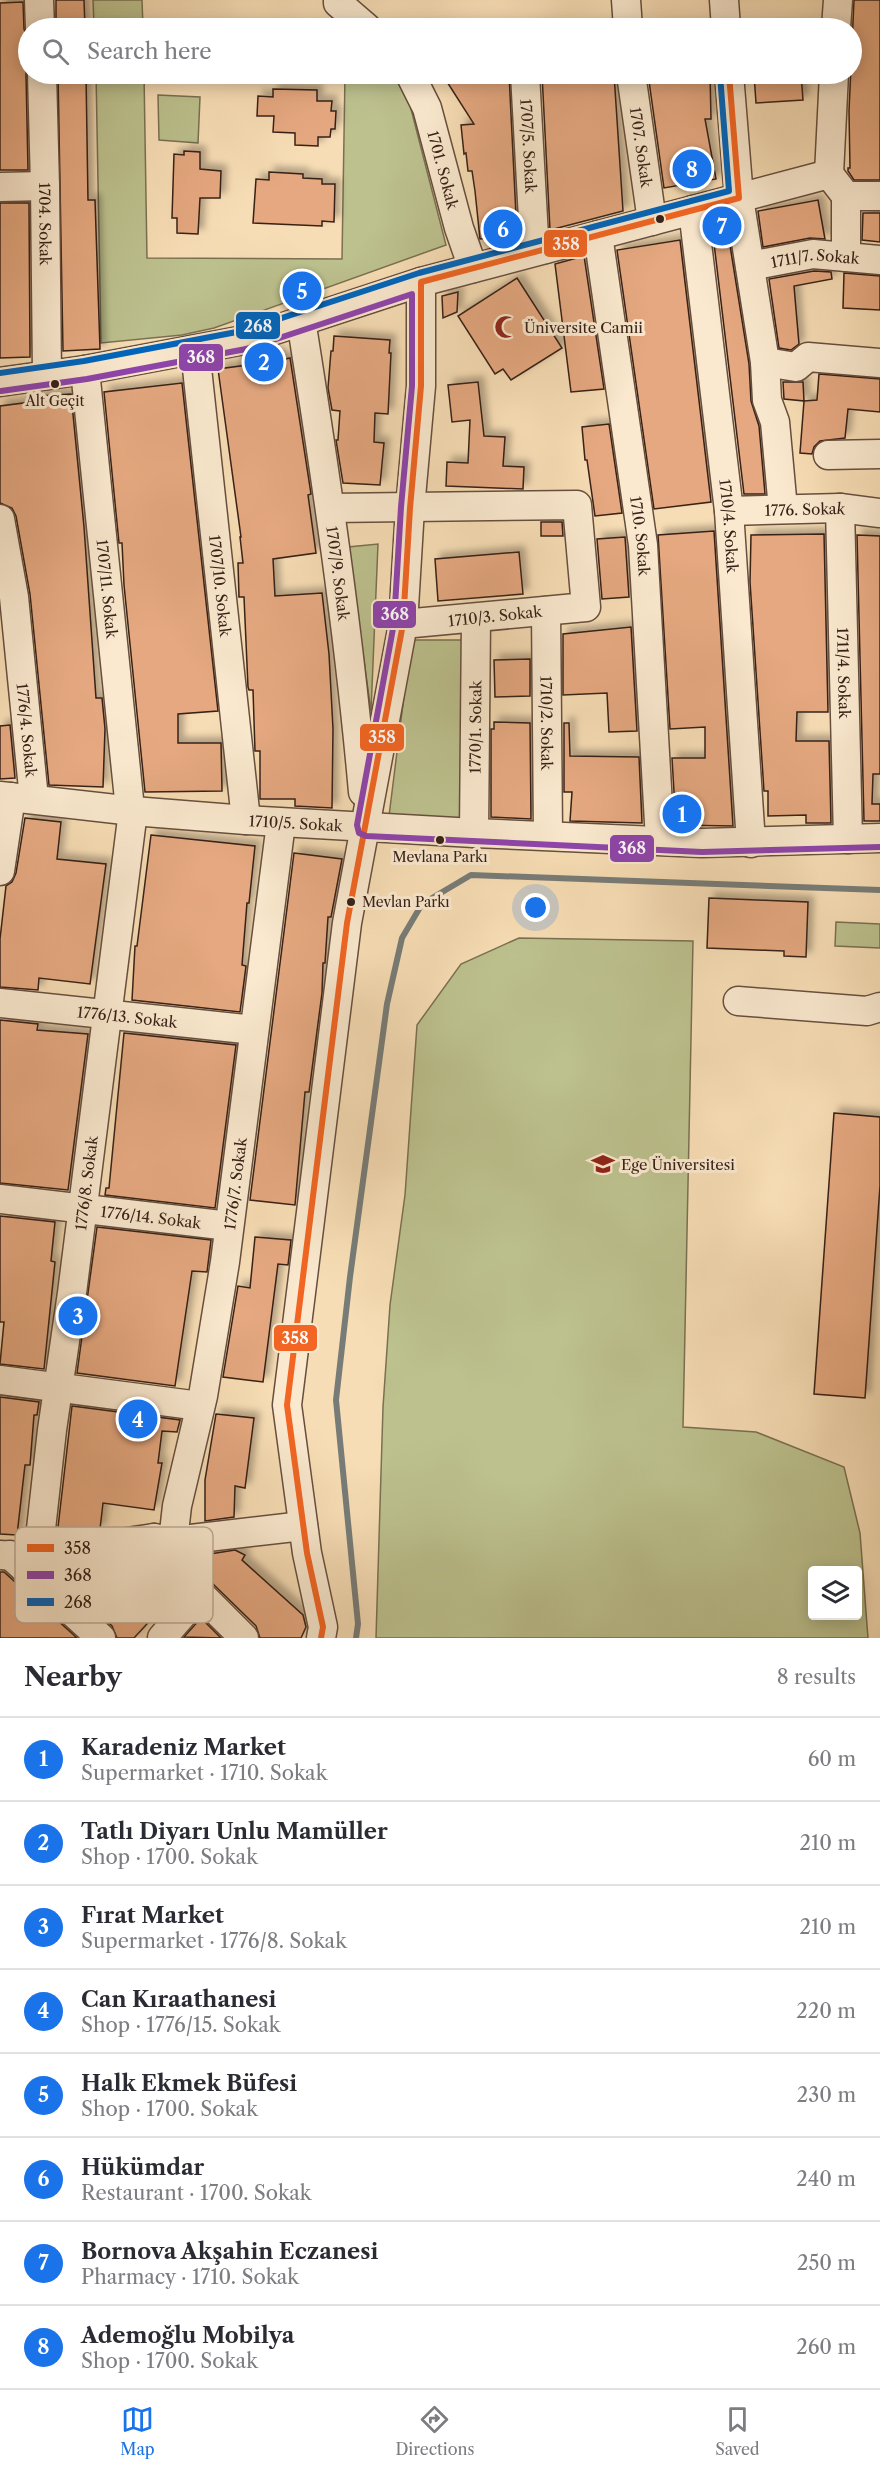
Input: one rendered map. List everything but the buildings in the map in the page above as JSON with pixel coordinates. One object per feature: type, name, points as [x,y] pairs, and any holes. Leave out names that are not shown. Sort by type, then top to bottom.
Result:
[{"type":"street","points":[[39,0],[40,18]]},
{"type":"street","points":[[338,0],[338,3],[355,18]]},
{"type":"street","points":[[626,0],[627,18]]},
{"type":"street","points":[[723,0],[725,18]]},
{"type":"street","points":[[837,18],[838,0]]},
{"type":"street","name":"1704. Sokak","points":[[42,84],[47,375]]},
{"type":"street","name":"1701. Sokak","points":[[415,84],[427,108],[472,268]]},
{"type":"street","name":"1707/5. Sokak","points":[[526,84],[534,237],[545,249]]},
{"type":"street","name":"1707. Sokak","points":[[632,84],[652,221]]},
{"type":"street","points":[[730,84],[739,198],[765,362],[767,400],[776,422],[783,509]]},
{"type":"street","points":[[834,84],[837,185],[846,257]]},
{"type":"street","points":[[0,382],[85,370],[244,340],[421,282],[739,198],[837,185],[880,196]]},
{"type":"street","points":[[0,187],[45,186]]},
{"type":"street","name":"1710/4. Sokak","points":[[693,210],[729,511],[751,843]]},
{"type":"street","name":"1710. Sokak","points":[[598,235],[643,545],[660,840]]},
{"type":"street","name":"1711/7. Sokak","points":[[750,267],[813,254],[880,260]]},
{"type":"street","points":[[321,1638],[323,1627],[303,1526],[287,1405],[347,923],[403,624],[410,508],[422,386],[421,282]]},
{"type":"street","name":"1707/9. Sokak","points":[[301,320],[330,508],[355,708],[366,827]]},
{"type":"street","name":"1707/10. Sokak","points":[[195,350],[246,820]]},
{"type":"street","points":[[765,362],[796,368],[808,357],[880,363]]},
{"type":"street","name":"1707/11. Sokak","points":[[85,370],[131,810]]},
{"type":"street","points":[[828,454],[880,454]]},
{"type":"street","name":"1710/3. Sokak","points":[[403,624],[586,608],[577,505],[410,508]]},
{"type":"street","points":[[330,508],[410,508]]},
{"type":"street","name":"1776. Sokak","points":[[729,511],[840,508],[880,513]]},
{"type":"street","name":"1711/4. Sokak","points":[[840,508],[848,838]]},
{"type":"street","name":"1776/4. Sokak","points":[[0,519],[14,597],[15,797],[0,871]]},
{"type":"street","name":"1710/2. Sokak","points":[[546,611],[548,835]]},
{"type":"street","name":"1770/1. Sokak","points":[[474,834],[476,618]]},
{"type":"street","name":"1710/5. Sokak","points":[[15,797],[281,823],[474,834],[751,843],[880,838]]},
{"type":"street","name":"1776/8. Sokak","points":[[23,1527],[58,1388],[131,810]]},
{"type":"street","name":"1776/7. Sokak","points":[[169,1527],[177,1506],[200,1406],[229,1226],[281,823]]},
{"type":"street","points":[[738,1001],[867,1011],[880,1006]]},
{"type":"street","name":"1776/13. Sokak","points":[[0,1003],[254,1030]]},
{"type":"street","name":"1776/14. Sokak","points":[[0,1199],[229,1226]]},
{"type":"street","points":[[0,1380],[200,1406]]},
{"type":"street","points":[[213,1534],[303,1526]]},
{"type":"street","points":[[213,1607],[244,1638]]},
{"type":"street","points":[[86,1623],[101,1638]]},
{"type":"street","points":[[162,1638],[175,1623]]},
{"type":"green space","points":[[93,0],[142,0],[143,18],[94,18]]},
{"type":"green space","points":[[96,84],[144,84],[147,258],[342,259],[345,84],[405,84],[446,245],[214,328],[182,335],[101,343]]},
{"type":"green space","points":[[158,95],[200,97],[198,143],[159,140]]},
{"type":"green space","points":[[378,544],[371,711],[348,547]]},
{"type":"green space","points":[[411,640],[463,640],[467,823],[389,816]]},
{"type":"green space","points":[[836,922],[880,924],[880,948],[835,946]]},
{"type":"green space","points":[[519,938],[693,941],[683,1427],[756,1432],[844,1467],[860,1533],[868,1638],[376,1638],[383,1407],[390,1305],[405,1195],[417,1025],[461,964]]},
{"type":"waterway","points":[[356,1638],[358,1624],[336,1400],[350,1277],[387,1004],[402,938],[422,904],[471,875],[880,890]]},
{"type":"transit line","name":"268","points":[[0,373],[84,361],[242,331],[419,273],[729,191],[721,84]]},
{"type":"transit line","name":"358","points":[[321,1638],[323,1627],[307,1553],[287,1405],[347,923],[403,624],[421,386],[421,282],[739,198],[730,84]]},
{"type":"transit line","name":"368","points":[[1,391],[87,379],[246,349],[412,294],[412,386],[401,507],[394,623],[357,825],[359,833],[366,836],[702,852],[880,847]]},
{"type":"place","name":"Ademoğlu Mobilya","points":[[692,169]]},
{"type":"place","name":"Bornova Akşahin Eczanesi","points":[[722,226]]},
{"type":"place","name":"Hükümdar","points":[[503,229]]},
{"type":"place","name":"Halk Ekmek Büfesi","points":[[302,291]]},
{"type":"place","name":"Üniversite Camii","points":[[506,327]]},
{"type":"place","name":"Tatlı Diyarı Unlu Mamüller","points":[[264,362]]},
{"type":"place","name":"Alt Geçit","points":[[55,384]]},
{"type":"place","name":"Karadeniz Market","points":[[682,814]]},
{"type":"place","name":"Mevlana Parkı","points":[[440,840]]},
{"type":"place","name":"Mevlan Parkı","points":[[351,902]]},
{"type":"place","name":"Ege Üniversitesi","points":[[603,1164]]},
{"type":"place","name":"Fırat Market","points":[[78,1316]]},
{"type":"place","name":"Can Kıraathanesi","points":[[138,1419]]}]
